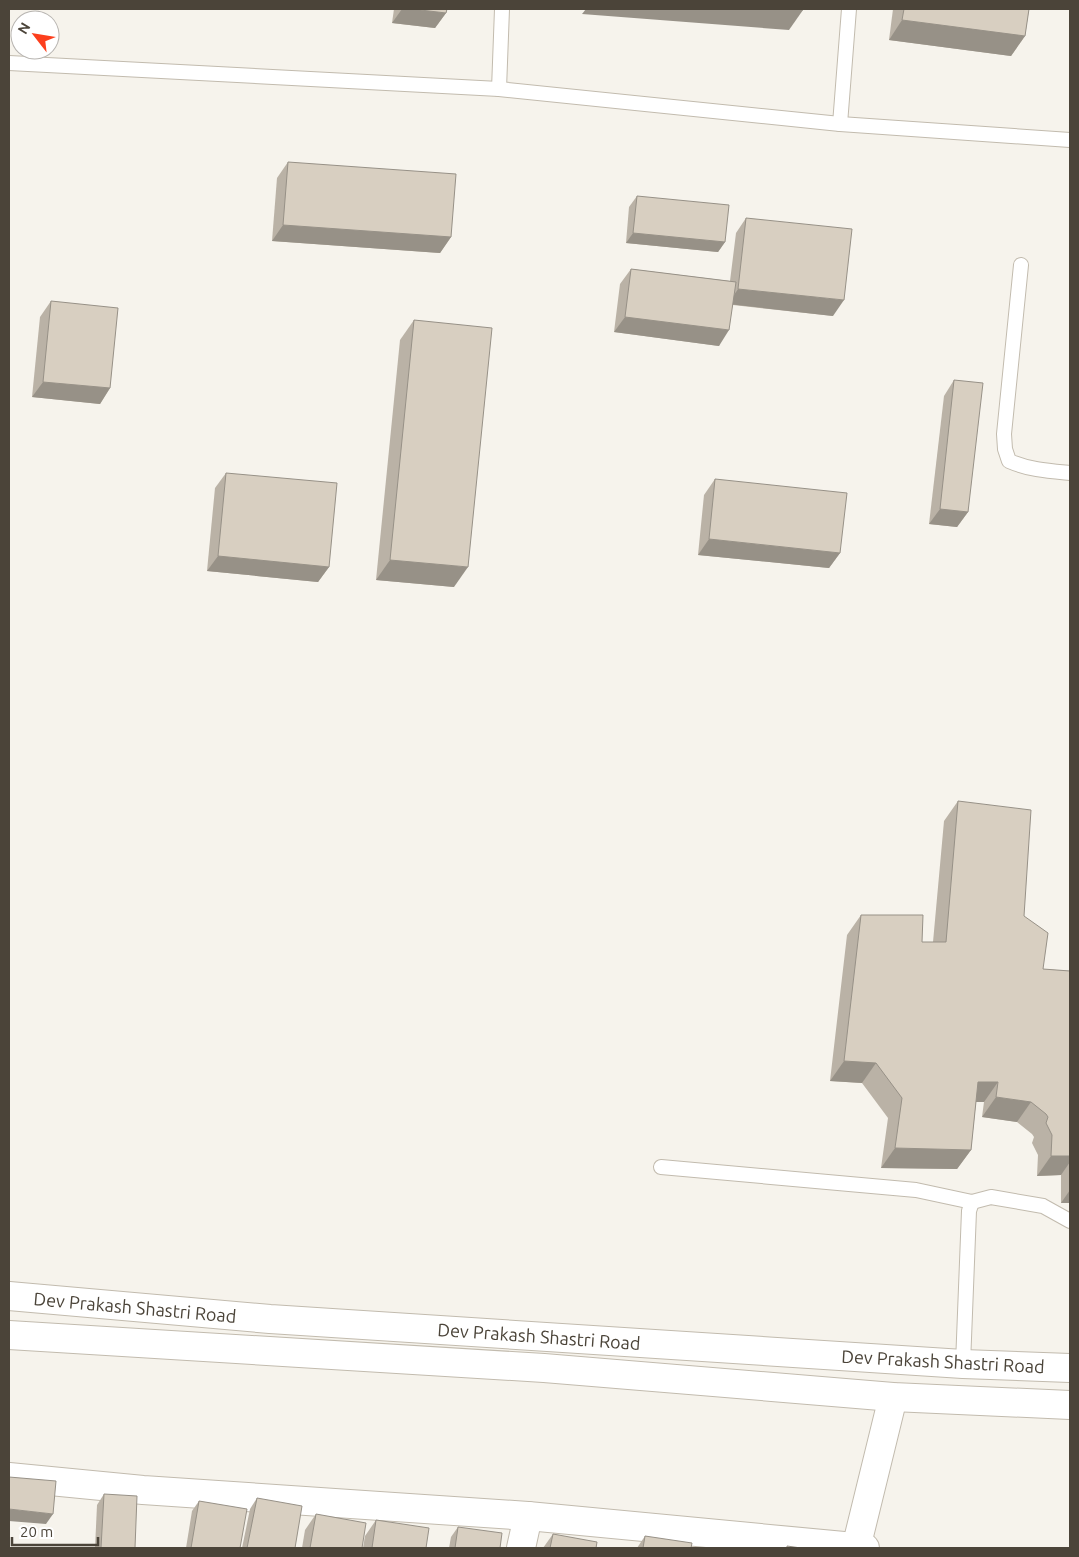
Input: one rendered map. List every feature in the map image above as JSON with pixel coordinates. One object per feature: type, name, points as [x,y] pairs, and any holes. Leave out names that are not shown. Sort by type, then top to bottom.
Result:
[{"type":"street","name":"Dev Prakash Shastri Road","points":[[9,1296],[270,1319],[963,1364],[1070,1368]]},
{"type":"street","name":"Dev Prakash Shastri Road","points":[[9,1336],[544,1368],[893,1397],[1070,1405]]},
{"type":"street","points":[[9,1477],[143,1490],[528,1516],[859,1548],[893,1397]]},
{"type":"street","points":[[520,1548],[528,1516]]},
{"type":"lane","points":[[500,90],[502,9]]},
{"type":"lane","points":[[840,124],[849,9]]},
{"type":"lane","points":[[9,64],[500,90],[840,124],[1070,140]]},
{"type":"lane","points":[[1021,265],[1004,434],[1005,449],[1009,461],[1022,467],[1034,471],[1070,473]]},
{"type":"lane","points":[[661,1168],[916,1190],[972,1202],[992,1197],[1030,1203],[1054,1210],[1070,1221]]},
{"type":"lane","points":[[963,1364],[969,1211],[972,1202]]},
{"type":"building","points":[[412,9],[447,9],[446,13]]},
{"type":"building","points":[[904,9],[1029,9],[1025,36],[902,20]]},
{"type":"building","points":[[288,162],[456,174],[451,237],[283,225]]},
{"type":"building","points":[[637,196],[729,205],[725,242],[633,233]]},
{"type":"building","points":[[746,218],[852,229],[844,300],[738,289]]},
{"type":"building","points":[[631,269],[736,282],[729,330],[625,317]]},
{"type":"building","points":[[51,301],[118,308],[110,388],[43,382]]},
{"type":"building","points":[[414,320],[492,328],[468,567],[390,560]]},
{"type":"building","points":[[954,380],[983,383],[968,512],[940,509]]},
{"type":"building","points":[[226,473],[337,483],[329,567],[218,556]]},
{"type":"building","points":[[715,479],[847,493],[840,553],[709,539]]},
{"type":"building","points":[[958,801],[1031,810],[1024,916],[1048,933],[1043,969],[1070,971],[1070,1156],[1051,1156],[1052,1135],[1046,1123],[1048,1117],[1046,1114],[1031,1102],[996,1097],[998,1082],[978,1082],[971,1150],[895,1148],[902,1098],[876,1063],[844,1061],[861,915],[923,915],[922,942],[946,942]]},
{"type":"building","points":[[9,1477],[56,1481],[53,1514],[9,1509]]},
{"type":"building","points":[[104,1494],[137,1496],[135,1548],[101,1548]]},
{"type":"building","points":[[257,1498],[302,1506],[295,1548],[247,1548]]},
{"type":"building","points":[[199,1501],[247,1509],[240,1548],[191,1548]]},
{"type":"building","points":[[316,1514],[366,1523],[362,1548],[310,1548]]},
{"type":"building","points":[[376,1520],[429,1528],[426,1548],[372,1548]]},
{"type":"building","points":[[458,1527],[502,1533],[500,1548],[455,1548]]},
{"type":"building","points":[[553,1534],[597,1542],[596,1548],[550,1548]]},
{"type":"building","points":[[645,1536],[692,1543],[691,1548],[643,1548]]}]
